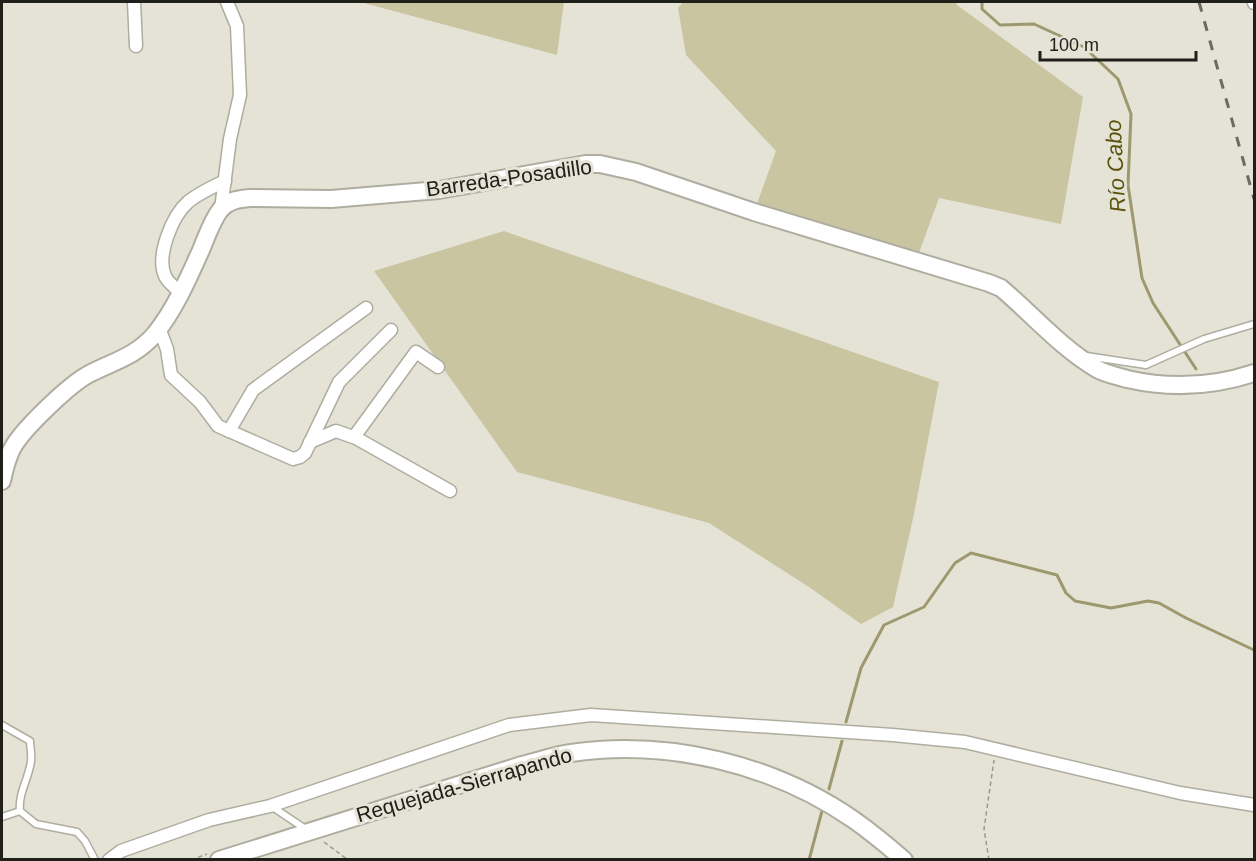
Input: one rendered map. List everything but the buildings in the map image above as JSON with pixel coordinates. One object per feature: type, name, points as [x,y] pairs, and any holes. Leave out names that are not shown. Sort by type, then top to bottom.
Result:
[{"type":"street","points":[[134,2],[136,46]]},
{"type":"street","points":[[2,482],[11,450],[21,435],[76,384],[89,374],[119,362],[136,351],[159,328],[181,293],[221,209],[230,139],[240,95],[237,26],[227,2]]},
{"type":"street","name":"Barreda-Posadillo","points":[[221,209],[228,202],[237,199],[331,199],[439,190],[569,166],[600,164],[617,167],[754,212],[989,283],[1009,295],[1074,353],[1098,370],[1114,376],[1168,386],[1197,386],[1223,382],[1254,373]]},
{"type":"street","points":[[181,293],[165,279],[162,267],[162,255],[171,226],[189,201],[225,180]]},
{"type":"street","points":[[229,431],[253,390],[366,308]]},
{"type":"street","points":[[159,328],[167,349],[171,375],[200,402],[218,426],[293,459],[300,457],[310,442],[339,382],[391,330]]},
{"type":"street","points":[[354,437],[416,352],[438,367]]},
{"type":"street","points":[[310,442],[336,431],[354,437],[450,491]]},
{"type":"street","points":[[109,860],[121,851],[209,820],[270,806],[509,725],[591,715],[965,742],[1180,793],[1254,805]]},
{"type":"street","name":"Requejada-Sierrapando","points":[[215,856],[308,831],[522,765],[570,753],[621,749],[660,750],[743,766],[789,783],[854,820],[904,860]]},
{"type":"lane","points":[[1074,353],[1146,365],[1204,339],[1254,324]]},
{"type":"lane","points":[[2,725],[30,741],[31,762],[25,778],[20,811]]},
{"type":"lane","points":[[270,806],[308,831]]},
{"type":"lane","points":[[2,817],[20,811]]},
{"type":"lane","points":[[20,811],[36,824],[77,832],[85,841],[95,860]]},
{"type":"path","points":[[989,860],[984,829],[996,750]]},
{"type":"path","points":[[308,831],[348,860]]},
{"type":"path","points":[[191,860],[215,856]]},
{"type":"shaded area","points":[[360,2],[564,2],[557,55]]},
{"type":"shaded area","points":[[683,2],[956,2],[957,5],[1083,97],[1061,224],[939,198],[916,261],[754,212],[776,151],[686,55],[678,8]]},
{"type":"shaded area","points":[[504,231],[939,382],[914,514],[893,607],[861,624],[809,587],[709,523],[517,472],[374,271]]},
{"type":"waterway","name":"Río Cabo","points":[[982,2],[982,9],[1000,25],[1034,24],[1084,47],[1118,79],[1131,114],[1128,185],[1142,278],[1153,303],[1196,369]]},
{"type":"waterway","points":[[846,722],[861,668],[884,625],[924,607],[955,563],[971,553],[1057,575],[1066,593],[1075,601],[1111,608],[1148,601],[1159,603],[1254,650]]},
{"type":"waterway","points":[[829,789],[842,741]]},
{"type":"waterway","points":[[809,860],[822,811]]},
{"type":"railway","points":[[1199,2],[1254,199]]}]
